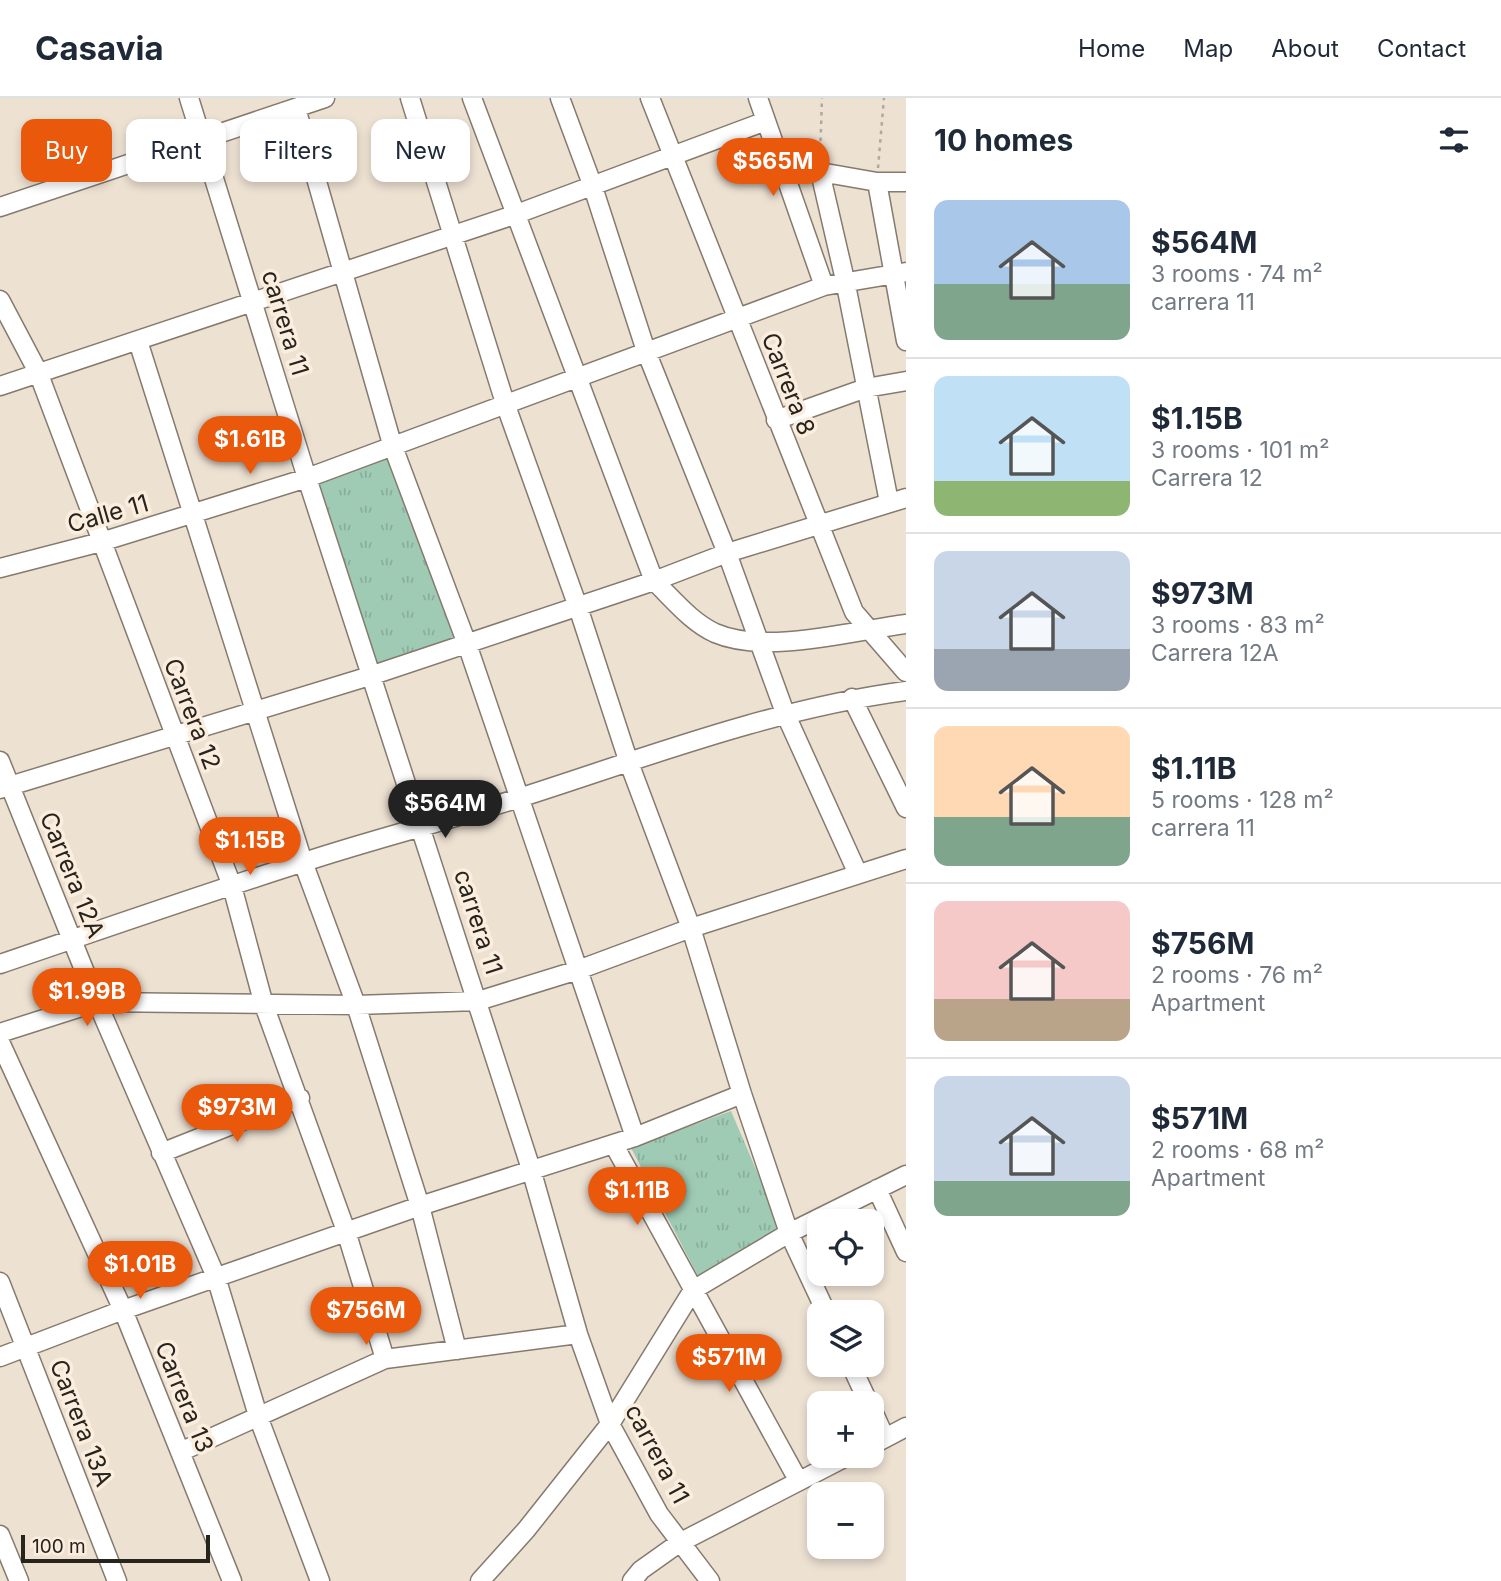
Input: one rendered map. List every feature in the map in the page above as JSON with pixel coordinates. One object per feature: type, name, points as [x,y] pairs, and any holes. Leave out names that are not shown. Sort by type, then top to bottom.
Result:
[{"type":"street","name":"carrera 11","points":[[189,98],[196,119]]},
{"type":"street","points":[[226,131],[325,98]]},
{"type":"street","points":[[410,98],[505,403],[579,607],[628,760],[691,928],[742,1094],[789,1233],[820,1300]]},
{"type":"street","points":[[472,98],[654,581],[693,620],[714,632],[760,644],[906,624]]},
{"type":"street","points":[[560,98],[592,184],[646,351],[727,553],[785,713],[858,874]]},
{"type":"street","name":"Carrera 8","points":[[650,98],[817,525],[854,612],[906,672]]},
{"type":"street","points":[[758,98],[824,286]]},
{"type":"street","points":[[296,108],[393,444],[467,644],[635,1137]]},
{"type":"street","points":[[0,386],[514,215],[766,121]]},
{"type":"street","points":[[0,207],[126,164]]},
{"type":"street","points":[[4,788],[373,676],[654,581],[727,553],[897,500],[866,388],[820,172],[877,182],[906,182]]},
{"type":"street","name":"carrera 11","points":[[216,182],[307,478],[531,1169],[578,1334],[610,1424],[659,1514],[710,1581]]},
{"type":"street","points":[[877,182],[900,273],[906,341]]},
{"type":"street","name":"Calle 11","points":[[0,568],[101,542],[307,478],[824,286],[845,280],[900,273]]},
{"type":"street","name":"Carrera 12","points":[[0,300],[38,372],[173,736],[233,886],[264,1005],[300,1098],[346,1231],[385,1359]]},
{"type":"street","points":[[138,341],[195,514],[303,862],[356,1005],[420,1206],[457,1350]]},
{"type":"street","points":[[776,420],[866,388],[906,381]]},
{"type":"street","points":[[0,964],[303,862],[519,798],[628,760],[785,713],[852,698],[906,691]]},
{"type":"street","points":[[852,698],[906,808]]},
{"type":"street","name":"Carrera 12A","points":[[0,761],[4,788],[216,1278],[259,1419],[320,1581]]},
{"type":"street","points":[[0,1033],[97,1002],[356,1005],[478,1001],[578,970],[691,928],[906,859]]},
{"type":"street","name":"Carrera 13","points":[[0,1042],[123,1310],[232,1581]]},
{"type":"street","points":[[0,1357],[24,1346],[346,1231],[531,1169],[614,1145],[742,1094]]},
{"type":"street","points":[[161,1153],[300,1098]]},
{"type":"street","points":[[614,1145],[799,1480]]},
{"type":"street","points":[[480,1581],[526,1530],[610,1424],[693,1290],[789,1233],[906,1175]]},
{"type":"street","points":[[877,1189],[906,1252]]},
{"type":"street","name":"Carrera 13A","points":[[0,1282],[117,1581]]},
{"type":"street","points":[[180,1452],[259,1419],[385,1359],[578,1334]]},
{"type":"street","points":[[884,1438],[906,1427]]},
{"type":"street","points":[[632,1581],[641,1570],[679,1543],[824,1468]]},
{"type":"street","points":[[0,1535],[5,1560],[19,1581]]},
{"type":"path","points":[[820,172],[822,98]]},
{"type":"path","points":[[877,182],[884,98]]},
{"type":"green space","points":[[391,448],[462,642],[374,671],[312,480]]},
{"type":"green space","points":[[731,1111],[782,1230],[698,1276],[631,1148]]}]
